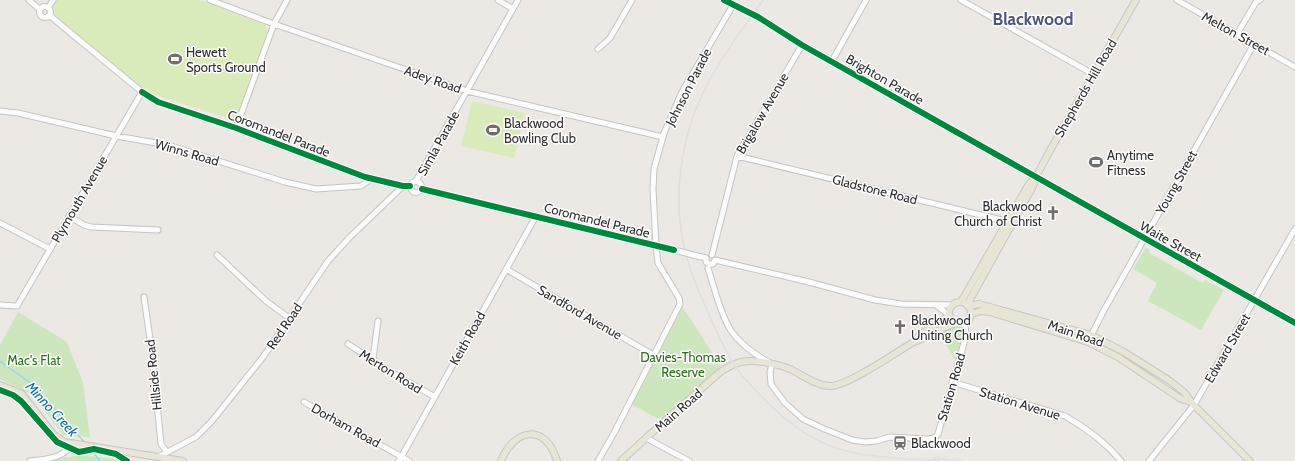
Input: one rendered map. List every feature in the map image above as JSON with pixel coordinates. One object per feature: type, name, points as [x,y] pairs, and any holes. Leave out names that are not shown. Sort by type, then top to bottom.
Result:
[{"type":"main road","name":"Shepherds Hill Road","points":[[966,304],[1010,222],[1034,186],[1036,177],[1136,0]]},
{"type":"main road","name":"Shepherds Hill Road","points":[[966,304],[975,290],[1010,222]]},
{"type":"main road","points":[[975,290],[979,304]]},
{"type":"main road","points":[[956,302],[966,304],[971,314],[965,323],[960,324],[951,320],[949,309],[952,305],[956,302]]},
{"type":"main road","name":"Main Road","points":[[966,304],[979,304],[1091,335],[1124,352],[1170,381],[1185,393],[1192,403],[1250,461]]},
{"type":"main road","name":"Main Road","points":[[971,314],[981,311],[990,312],[1088,342],[1118,357],[1181,398],[1192,403]]},
{"type":"main road","name":"Main Road","points":[[912,343],[921,334],[949,315]]},
{"type":"main road","name":"Main Road","points":[[622,461],[719,374],[731,365],[738,362],[752,361],[772,364],[790,369],[824,386],[833,386],[841,384],[912,343],[956,323]]},
{"type":"main road","points":[[0,385],[22,394],[53,434],[64,442],[183,461]]},
{"type":"main road","points":[[501,461],[517,438],[526,434],[537,435],[544,438],[555,453],[557,461]]},
{"type":"street","points":[[29,0],[40,10],[40,15],[46,18],[50,12],[48,8],[53,0]]},
{"type":"street","name":"Adey Road","points":[[210,0],[274,24],[467,91],[663,137]]},
{"type":"street","points":[[236,128],[274,24],[287,0]]},
{"type":"street","points":[[498,0],[513,9]]},
{"type":"street","name":"Simla Parade","points":[[416,181],[518,0]]},
{"type":"street","points":[[598,49],[610,38],[632,0]]},
{"type":"street","name":"Brighton Parade","points":[[724,0],[758,17],[802,45],[1036,177]]},
{"type":"street","points":[[832,61],[866,0]]},
{"type":"street","points":[[962,0],[1093,74]]},
{"type":"street","name":"Melton Street","points":[[1177,0],[1295,67]]},
{"type":"street","points":[[1237,34],[1256,2],[1260,0]]},
{"type":"street","name":"Johnson Parade","points":[[653,355],[680,304],[679,298],[658,263],[653,189],[654,169],[663,137],[682,92],[734,5]]},
{"type":"street","points":[[40,10],[43,7],[48,8]]},
{"type":"street","name":"Coromandel Parade","points":[[49,15],[142,92],[158,102],[236,128],[365,178],[403,186],[410,186]]},
{"type":"street","name":"Young Street","points":[[1088,342],[1144,238],[1254,44]]},
{"type":"street","name":"Brigalow Avenue","points":[[712,255],[737,156],[802,45]]},
{"type":"street","name":"Plymouth Avenue","points":[[0,305],[17,306],[142,92]]},
{"type":"street","name":"Winns Road","points":[[0,111],[18,113],[116,136],[168,145],[285,182],[316,189],[361,186],[365,184]]},
{"type":"street","name":"Gladstone Road","points":[[737,156],[1010,222]]},
{"type":"street","name":"Waite Street","points":[[1036,177],[1295,323]]},
{"type":"street","points":[[365,178],[365,184]]},
{"type":"street","points":[[365,184],[371,179]]},
{"type":"street","points":[[416,181],[421,184],[422,189],[416,193],[412,191],[410,186],[416,181]]},
{"type":"street","name":"Red Road","points":[[158,457],[196,437],[212,421],[263,356],[328,261],[350,237],[403,186]]},
{"type":"street","name":"Coromandel Parade","points":[[422,189],[706,258]]},
{"type":"street","points":[[69,216],[84,225],[91,227],[158,230]]},
{"type":"street","name":"Keith Road","points":[[400,459],[536,216]]},
{"type":"street","points":[[0,223],[50,249]]},
{"type":"street","name":"Edward Street","points":[[1149,461],[1192,403],[1295,229]]},
{"type":"street","points":[[216,255],[266,301],[289,318]]},
{"type":"street","points":[[772,364],[747,349],[731,331],[708,268],[709,264],[706,262],[708,255],[712,255],[715,260],[791,277],[875,300],[901,304],[952,305]]},
{"type":"street","points":[[709,264],[713,264],[715,260]]},
{"type":"street","name":"Sandford Avenue","points":[[506,269],[653,355]]},
{"type":"street","name":"Hillside Road","points":[[144,297],[152,353],[161,444],[167,452]]},
{"type":"street","points":[[936,305],[949,315]]},
{"type":"street","points":[[373,359],[378,321]]},
{"type":"street","name":"Station Road","points":[[772,364],[770,372],[771,384],[785,402],[803,419],[822,428],[852,440],[865,442],[890,437],[934,438],[938,434],[964,344],[966,336],[965,323]]},
{"type":"street","name":"Merton Road","points":[[348,344],[396,375],[435,397]]},
{"type":"street","points":[[598,461],[617,427],[653,355]]},
{"type":"street","name":"Station Avenue","points":[[952,382],[1065,416],[1080,424],[1102,442],[1121,461]]},
{"type":"street","name":"Dorham Road","points":[[304,402],[400,459],[409,461]]},
{"type":"street","points":[[646,438],[689,461]]},
{"type":"street","points":[[30,461],[60,455],[69,448],[70,444]]},
{"type":"green space","points":[[55,0],[200,0],[266,25],[267,33],[236,117],[231,119],[147,92],[55,15],[52,6]]},
{"type":"green space","name":"Blackwood Bowling Club","points":[[472,101],[525,113],[514,158],[461,146]]},
{"type":"green space","points":[[1147,248],[1150,250],[1149,253],[1203,283],[1205,280],[1224,290],[1201,330],[1148,301],[1157,283],[1133,269]]},
{"type":"green space","name":"Davies-Thomas Reserve","points":[[680,304],[723,370],[664,422],[629,403]]},
{"type":"green space","name":"Mac's Flat","points":[[18,312],[67,342],[83,383],[90,437],[63,435],[34,396],[0,379],[0,345]]},
{"type":"green space","points":[[953,328],[964,329],[964,336],[956,361],[939,333]]},
{"type":"green space","points":[[82,455],[128,461],[45,461]]},
{"type":"waterway","name":"Minno Creek","points":[[0,361],[32,384],[85,443]]},
{"type":"waterway","name":"Minno Creek","points":[[90,448],[100,461]]},
{"type":"railway","points":[[763,0],[733,42],[715,71],[699,101],[689,129],[679,182],[679,208],[681,233],[686,256],[694,279],[719,337],[736,367],[765,400],[795,426],[821,442],[849,452],[879,457],[940,461]]},
{"type":"railway","points":[[934,458],[962,461]]},
{"type":"cycle path","points":[[724,0],[758,17],[802,45],[1295,323]]},
{"type":"cycle path","points":[[142,92],[158,102],[236,128],[365,177],[403,186],[410,186]]},
{"type":"cycle path","points":[[422,189],[674,250]]},
{"type":"cycle path","points":[[0,390],[13,395],[21,401],[57,442],[79,452],[94,449],[116,454],[127,461]]},
{"type":"place","name":"Hewett Sports Ground","points":[[175,59]]},
{"type":"place","name":"Blackwood Bowling Club","points":[[493,130]]},
{"type":"place","name":"Anytime Fitness","points":[[1096,162]]},
{"type":"place","name":"Blackwood Church of Christ","points":[[1053,213]]},
{"type":"place","name":"Blackwood Uniting Church","points":[[900,327]]},
{"type":"place","name":"Blackwood","points":[[900,443]]},
{"type":"district","name":"Blackwood","points":[[1033,19]]}]
